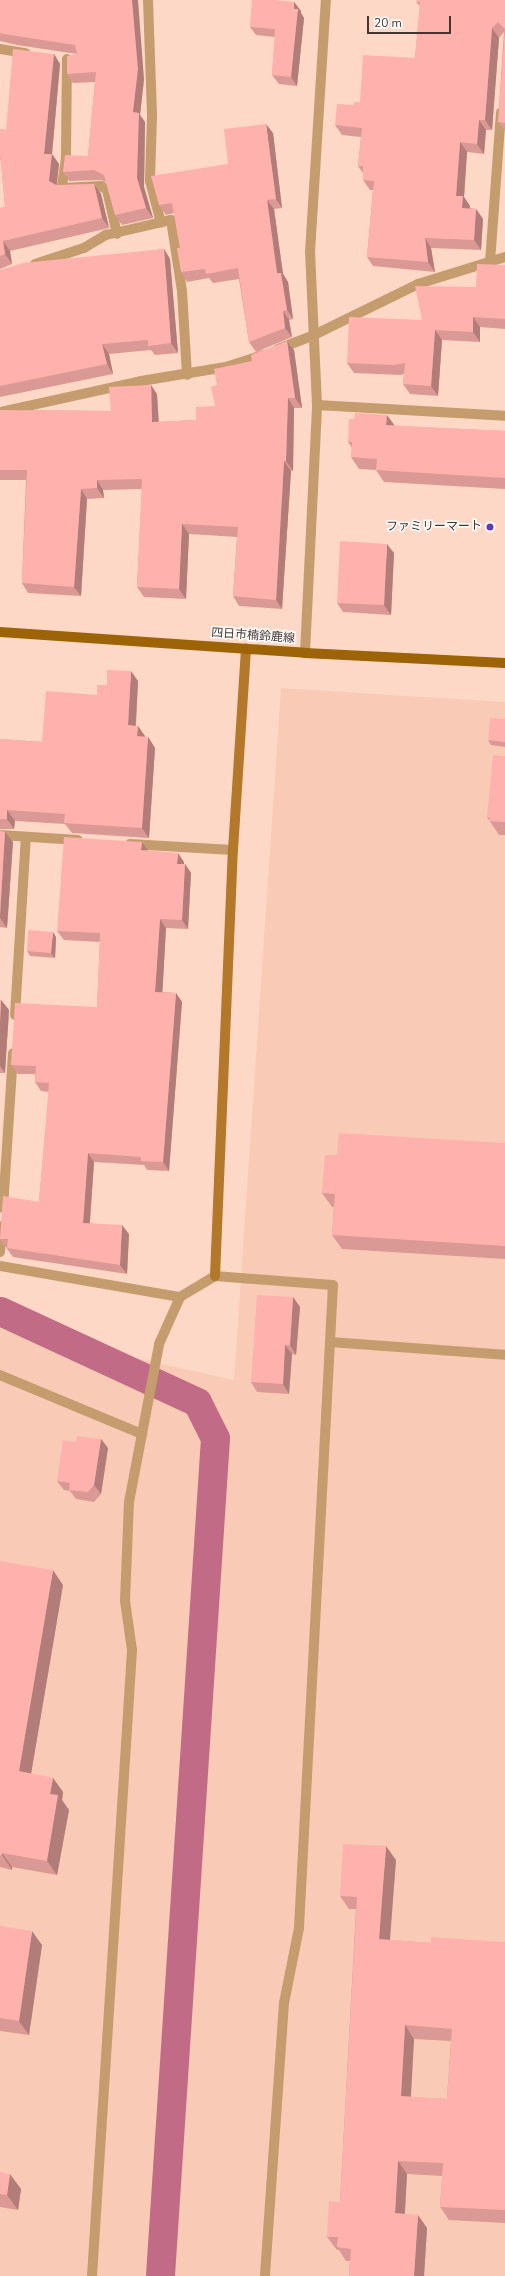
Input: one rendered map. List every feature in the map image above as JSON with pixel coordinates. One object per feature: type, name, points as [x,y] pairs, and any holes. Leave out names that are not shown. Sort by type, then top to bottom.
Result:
[{"type":"main road","name":"四日市楠鈴鹿線","points":[[0,632],[305,653],[505,663]]},
{"type":"street","points":[[148,0],[152,116],[150,181],[161,223]]},
{"type":"street","points":[[305,653],[317,405],[310,252],[326,0]]},
{"type":"street","points":[[0,49],[37,54]]},
{"type":"street","points":[[78,60],[63,58],[66,158],[62,188],[101,186],[107,190],[117,234]]},
{"type":"street","points":[[490,262],[501,101]]},
{"type":"street","points":[[23,268],[84,248],[106,235],[117,234],[171,220],[182,291],[187,375]]},
{"type":"street","points":[[0,412],[141,381],[187,375],[250,361],[314,335],[418,284],[505,257]]},
{"type":"street","points":[[317,405],[505,416]]},
{"type":"street","points":[[215,1276],[233,850],[246,648]]},
{"type":"street","points":[[0,835],[90,841]]},
{"type":"street","points":[[14,1025],[26,837]]},
{"type":"street","points":[[122,843],[233,850]]},
{"type":"street","points":[[0,1252],[14,1041]]},
{"type":"street","points":[[0,1266],[180,1297]]},
{"type":"street","points":[[92,2276],[132,1650],[125,1601],[129,1502],[145,1410],[159,1344],[180,1297],[215,1276],[333,1285],[298,1928],[284,2003],[265,2276]]},
{"type":"street","points":[[330,1342],[505,1355]]},
{"type":"street","points":[[0,1376],[142,1434]]},
{"type":"shaded area","points":[[281,688],[505,702],[505,2276],[0,2276],[0,1328],[234,1380]]},
{"type":"building","points":[[0,0],[132,0],[138,69],[133,112],[139,113],[137,178],[146,208],[115,215],[104,175],[94,170],[63,172],[65,155],[88,156],[96,72],[67,74],[67,56],[77,54],[75,45],[0,33]]},
{"type":"building","points":[[252,0],[294,2],[294,9],[298,9],[291,77],[272,75],[275,29],[250,27]]},
{"type":"building","points":[[417,0],[505,0],[505,29],[498,22],[492,28],[485,120],[479,120],[477,144],[460,142],[456,196],[463,196],[462,208],[476,209],[474,240],[425,238],[428,262],[367,257],[374,181],[363,180],[363,166],[358,166],[362,128],[335,125],[337,104],[354,105],[354,102],[360,102],[363,55],[415,58],[420,2],[416,2]]},
{"type":"building","points":[[505,29],[505,123],[498,122]]},
{"type":"building","points":[[13,49],[54,54],[44,154],[52,154],[49,181],[56,185],[94,184],[102,218],[3,241],[5,254],[0,256],[0,208],[5,207],[0,155],[0,129],[6,130]]},
{"type":"building","points":[[266,124],[276,199],[267,200],[277,273],[281,273],[287,310],[283,311],[285,328],[249,342],[238,268],[206,274],[205,269],[181,272],[177,248],[180,248],[172,203],[159,205],[151,176],[228,164],[224,129]]},
{"type":"building","points":[[164,249],[171,343],[148,346],[148,340],[102,344],[107,364],[0,386],[0,270],[23,263]]},
{"type":"building","points":[[477,264],[505,265],[505,319],[473,317],[473,332],[435,330],[431,386],[403,384],[405,363],[393,365],[347,363],[349,317],[422,320],[415,286],[476,287]]},
{"type":"building","points":[[287,341],[295,398],[288,398],[286,461],[284,461],[276,600],[233,596],[238,527],[182,524],[179,589],[137,587],[142,479],[97,480],[97,488],[81,489],[74,587],[22,583],[27,470],[0,470],[0,410],[111,411],[109,387],[151,385],[152,422],[196,420],[196,407],[215,406],[211,387],[217,385],[214,369],[252,361],[251,355]]},
{"type":"building","points":[[355,413],[387,415],[386,425],[505,431],[505,478],[376,470],[377,459],[351,457],[352,442],[348,442],[349,419],[354,419]]},
{"type":"building","points":[[340,541],[387,544],[384,605],[337,603]]},
{"type":"building","points":[[107,670],[131,671],[128,725],[138,726],[137,736],[148,737],[142,828],[64,823],[65,814],[7,810],[7,819],[0,819],[0,739],[42,742],[46,691],[97,695],[97,685],[107,685]]},
{"type":"building","points":[[490,718],[505,719],[505,742],[488,740]]},
{"type":"building","points":[[493,755],[505,756],[505,822],[489,821],[490,818],[487,817]]},
{"type":"building","points":[[0,831],[5,832],[0,913]]},
{"type":"building","points":[[64,837],[142,842],[141,850],[178,853],[177,864],[185,864],[182,920],[160,919],[155,992],[176,993],[163,1162],[141,1161],[141,1157],[88,1153],[83,1223],[122,1225],[120,1265],[7,1248],[8,1239],[0,1239],[3,1196],[39,1202],[49,1083],[35,1082],[36,1066],[11,1065],[15,1003],[97,1007],[100,933],[57,931]]},
{"type":"building","points":[[28,930],[53,932],[51,953],[27,951]]},
{"type":"building","points":[[0,1000],[1,1000],[0,1022]]},
{"type":"building","points":[[339,1133],[505,1143],[505,1246],[332,1235],[335,1194],[322,1193],[325,1155],[337,1155]]},
{"type":"building","points":[[257,1295],[293,1297],[290,1345],[285,1345],[283,1384],[251,1382]]},
{"type":"building","points":[[77,1436],[101,1439],[94,1485],[88,1492],[69,1490],[70,1483],[57,1481],[63,1440],[76,1442]]},
{"type":"building","points":[[0,1561],[53,1570],[19,1771],[53,1778],[50,1794],[58,1795],[47,1861],[2,1853],[2,1855],[0,1855]]},
{"type":"building","points":[[343,1844],[386,1846],[379,1939],[431,1943],[431,1937],[505,1942],[505,2210],[440,2207],[443,2163],[398,2161],[395,2213],[418,2215],[414,2276],[349,2276],[351,2249],[337,2247],[338,2237],[327,2237],[329,2201],[340,2202],[357,1897],[340,1896]],"holes":[[[405,2025],[452,2029],[447,2099],[401,2096]]]},
{"type":"building","points":[[0,1926],[32,1931],[19,2021],[0,2018]]},
{"type":"building","points":[[0,2172],[10,2174],[7,2195],[0,2194]]},
{"type":"waterway","points":[[0,1311],[197,1402],[215,1438],[160,2276]]},
{"type":"place","name":"ファミリーマート","points":[[490,527]]}]
